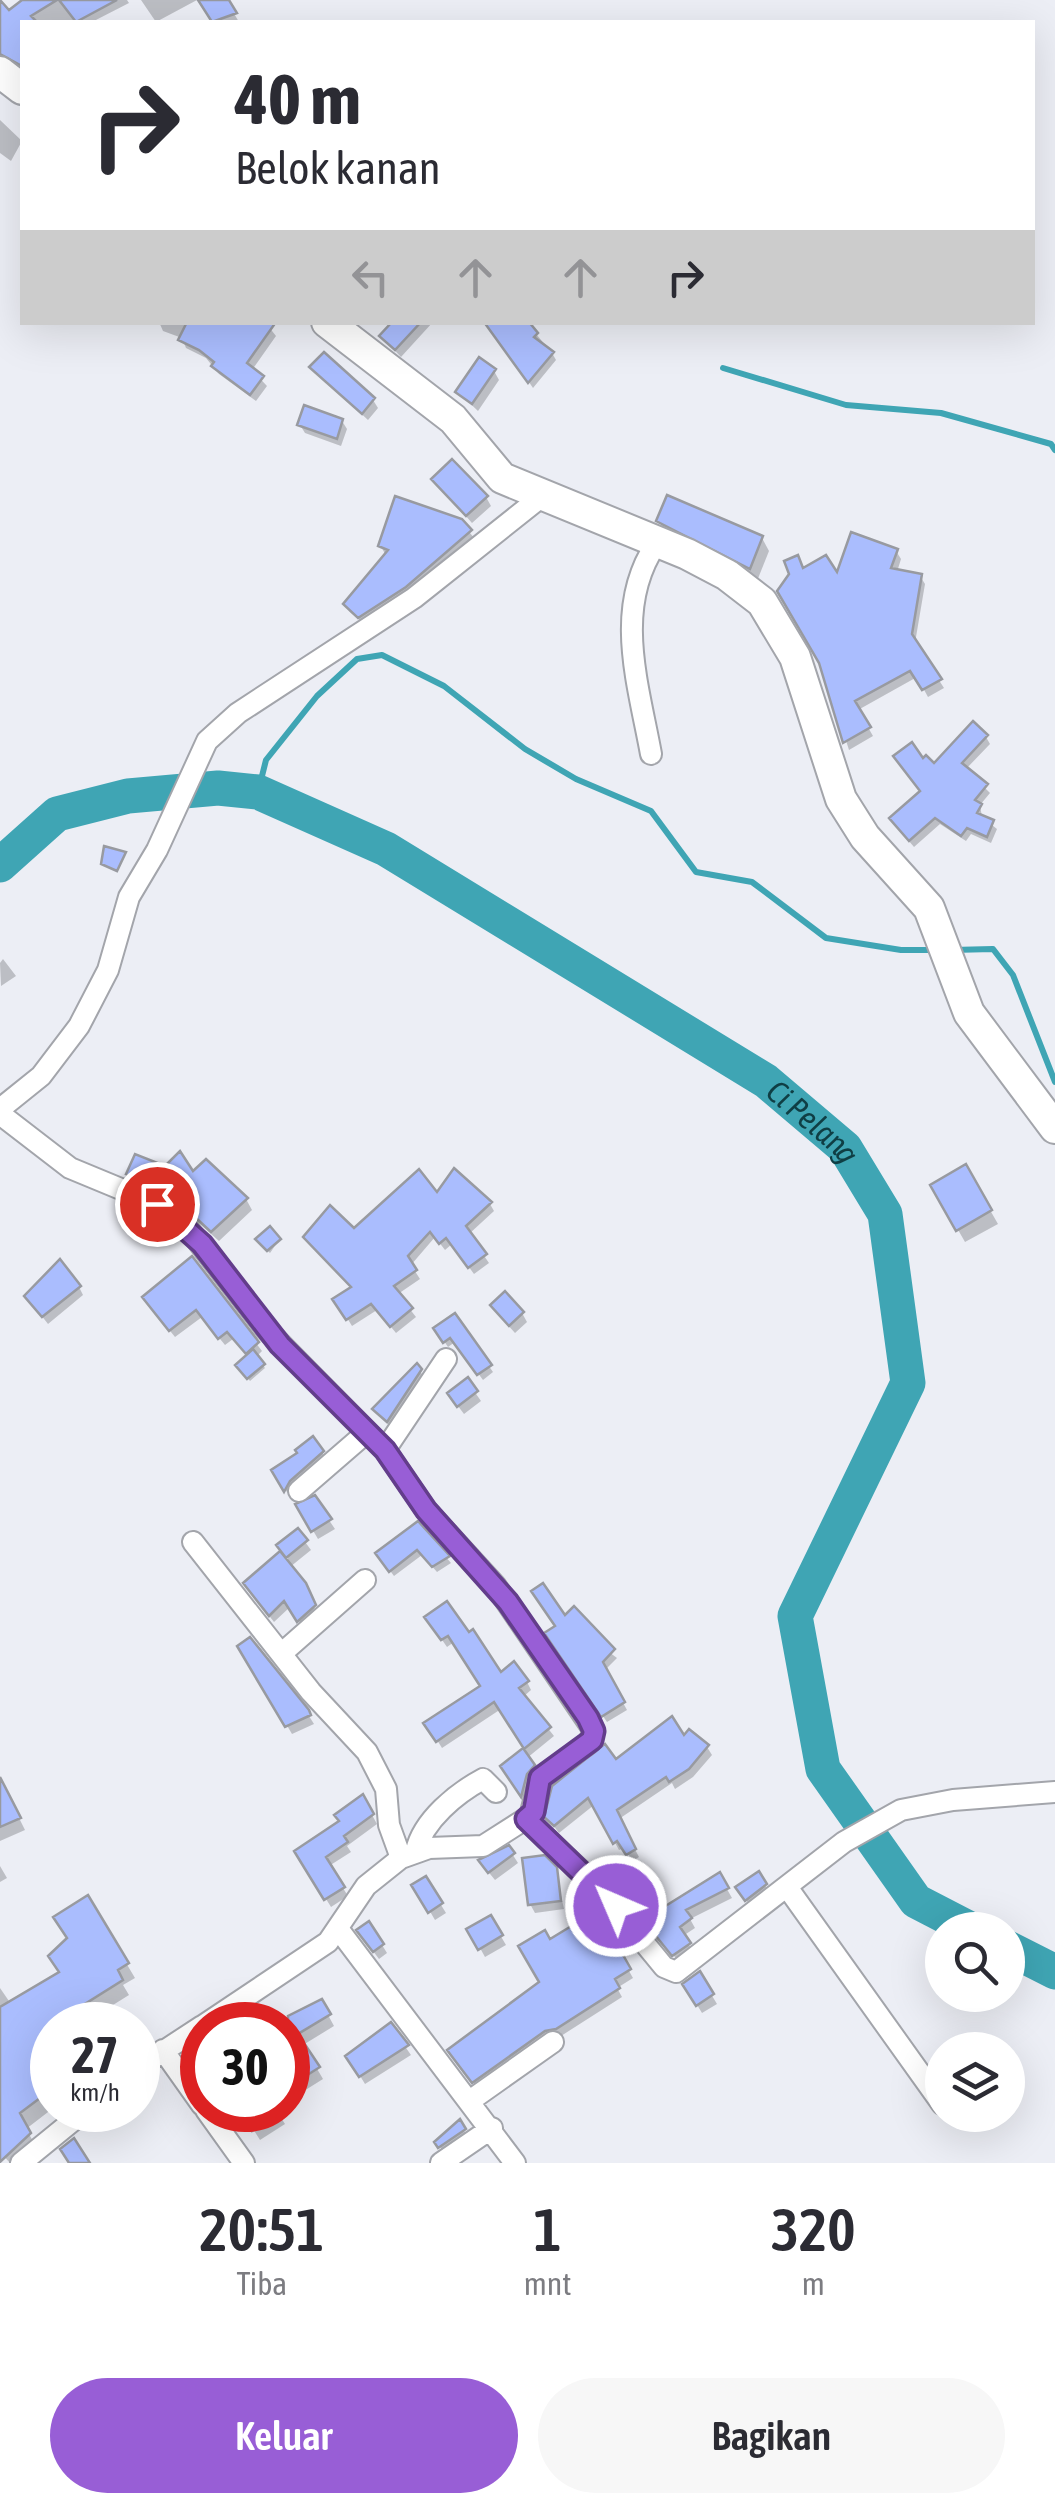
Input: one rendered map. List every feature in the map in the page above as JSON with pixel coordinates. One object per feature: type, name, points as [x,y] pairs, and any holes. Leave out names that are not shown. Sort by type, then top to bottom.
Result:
[{"type":"street","points":[[0,72],[20,87]]},
{"type":"street","points":[[330,325],[453,419],[502,478],[687,554],[727,575],[774,616],[811,700],[841,799],[865,837],[929,908],[969,1013],[1055,1128]]},
{"type":"street","points":[[408,1854],[475,1848],[526,1819],[534,1812],[540,1778],[588,1744],[594,1731],[508,1602],[426,1510],[385,1450],[280,1345],[202,1244],[170,1212],[70,1168],[0,1112],[41,1076],[80,1026],[108,970],[129,898],[157,850],[207,741],[238,712],[414,598],[541,497]]},
{"type":"street","points":[[651,754],[632,648],[632,600],[635,579],[656,544]]},
{"type":"street","points":[[385,1450],[446,1359]]},
{"type":"street","points":[[300,1491],[366,1433]]},
{"type":"street","points":[[194,1542],[379,1772],[408,1854]]},
{"type":"street","points":[[281,1654],[365,1580]]},
{"type":"street","points":[[242,2002],[339,1930],[366,1886],[408,1854],[424,1828],[458,1793],[483,1779],[496,1792]]},
{"type":"street","points":[[526,1819],[616,1906],[668,1970],[676,1972],[844,1842],[880,1820],[914,1806],[1055,1792]]},
{"type":"street","points":[[787,1887],[925,2080]]},
{"type":"street","points":[[339,1930],[515,2163]]},
{"type":"street","points":[[180,2039],[162,2050],[180,2075]]},
{"type":"street","points":[[471,2100],[553,2042]]},
{"type":"street","points":[[441,2163],[492,2128]]},
{"type":"street","points":[[21,2163],[59,2132]]},
{"type":"street","points":[[221,2132],[244,2163]]},
{"type":"building","points":[[0,0],[9,10],[22,0],[57,0],[31,16],[35,20],[20,20],[20,65],[0,54]]},
{"type":"building","points":[[59,0],[117,0],[80,20],[74,20]]},
{"type":"building","points":[[198,0],[229,0],[237,13],[218,20],[211,20]]},
{"type":"building","points":[[186,325],[274,325],[247,363],[264,376],[250,395],[211,366],[214,362],[199,350],[178,340]]},
{"type":"building","points":[[389,325],[418,325],[395,350],[379,336]]},
{"type":"building","points":[[486,325],[531,325],[538,333],[534,337],[554,352],[528,383]]},
{"type":"building","points":[[324,352],[375,398],[362,414],[309,367]]},
{"type":"building","points":[[479,357],[496,369],[472,404],[455,392]]},
{"type":"building","points":[[304,405],[343,419],[337,439],[297,425]]},
{"type":"building","points":[[452,459],[488,496],[466,516],[431,479]]},
{"type":"building","points":[[667,495],[763,536],[750,569],[656,521]]},
{"type":"building","points":[[395,496],[462,519],[472,530],[406,587],[358,618],[343,604],[388,550],[378,546]]},
{"type":"building","points":[[851,532],[898,549],[891,568],[922,574],[912,634],[942,679],[922,690],[910,671],[855,701],[871,727],[843,743],[819,663],[777,591],[789,574],[784,561],[798,555],[803,568],[826,555],[837,572]]},
{"type":"building","points":[[973,721],[988,735],[962,763],[988,784],[975,800],[982,804],[977,813],[994,820],[987,837],[967,828],[961,836],[935,818],[909,841],[889,818],[920,791],[893,756],[912,742],[923,758],[926,755],[934,763]]},
{"type":"building","points":[[104,846],[126,852],[117,871],[101,864]]},
{"type":"building","points":[[180,1151],[193,1171],[206,1159],[248,1198],[211,1232],[165,1189],[126,1174],[135,1154],[165,1166]]},
{"type":"building","points":[[966,1164],[992,1210],[956,1231],[930,1185]]},
{"type":"building","points":[[454,1168],[492,1202],[466,1226],[487,1254],[468,1268],[446,1238],[439,1244],[430,1232],[408,1256],[417,1270],[394,1286],[413,1308],[390,1327],[371,1304],[346,1320],[332,1299],[351,1287],[303,1237],[330,1205],[354,1228],[419,1169],[437,1192]]},
{"type":"building","points":[[270,1226],[281,1239],[267,1251],[255,1239]]},
{"type":"building","points":[[192,1256],[259,1342],[246,1354],[227,1332],[218,1339],[196,1310],[169,1331],[142,1297]]},
{"type":"building","points":[[60,1259],[81,1286],[42,1317],[24,1296]]},
{"type":"building","points":[[505,1291],[524,1312],[509,1326],[490,1305]]},
{"type":"building","points":[[455,1313],[492,1365],[477,1375],[450,1338],[443,1343],[433,1328]]},
{"type":"building","points":[[253,1349],[265,1364],[247,1379],[235,1365]]},
{"type":"building","points":[[417,1363],[422,1369],[387,1422],[372,1409]]},
{"type":"building","points":[[468,1377],[478,1391],[457,1407],[447,1393]]},
{"type":"building","points":[[313,1436],[324,1451],[290,1481],[284,1492],[271,1470],[297,1453],[295,1450]]},
{"type":"building","points":[[315,1495],[332,1519],[311,1532],[295,1504]]},
{"type":"building","points":[[418,1521],[450,1556],[432,1567],[417,1550],[389,1572],[375,1553]]},
{"type":"building","points":[[298,1528],[308,1540],[286,1558],[276,1545]]},
{"type":"building","points":[[280,1551],[306,1583],[316,1605],[297,1622],[284,1601],[269,1616],[243,1583]]},
{"type":"building","points":[[543,1583],[565,1615],[574,1606],[615,1649],[603,1662],[625,1702],[601,1717],[544,1633],[555,1626],[531,1591]]},
{"type":"building","points":[[447,1601],[469,1632],[473,1629],[501,1672],[514,1661],[529,1681],[519,1688],[551,1727],[524,1749],[494,1702],[436,1742],[423,1723],[480,1686],[448,1636],[441,1640],[424,1617]]},
{"type":"building","points":[[250,1637],[311,1715],[285,1727],[237,1646]]},
{"type":"building","points":[[672,1716],[684,1735],[689,1729],[709,1745],[689,1769],[669,1782],[666,1777],[617,1810],[636,1849],[626,1855],[617,1841],[613,1844],[588,1798],[554,1826],[544,1817],[552,1786],[602,1746],[605,1744],[616,1759]]},
{"type":"building","points":[[523,1748],[535,1765],[527,1774],[521,1797],[500,1766]]},
{"type":"building","points":[[0,1777],[21,1818],[0,1827]]},
{"type":"building","points":[[363,1794],[374,1814],[344,1836],[348,1842],[326,1857],[345,1887],[324,1900],[294,1851],[339,1821],[334,1815]]},
{"type":"building","points":[[509,1845],[515,1853],[488,1873],[478,1860]]},
{"type":"building","points":[[545,1855],[557,1867],[561,1901],[528,1905],[522,1858]]},
{"type":"building","points":[[759,1871],[767,1884],[745,1901],[735,1887]]},
{"type":"building","points":[[720,1872],[729,1888],[686,1910],[692,1918],[680,1927],[691,1943],[672,1956],[643,1920]]},
{"type":"building","points":[[426,1876],[443,1903],[428,1913],[411,1885]]},
{"type":"building","points":[[88,1895],[129,1963],[118,1970],[123,1980],[88,2002],[30,2002],[30,2106],[20,2113],[31,2133],[0,2162],[0,2007],[59,1972],[48,1956],[67,1938],[53,1917]]},
{"type":"building","points":[[593,1902],[631,1969],[615,1979],[620,1988],[556,2029],[545,2031],[472,2083],[447,2050],[539,1982],[518,1946],[545,1930],[550,1939],[578,1922],[572,1914]]},
{"type":"building","points":[[491,1915],[503,1935],[478,1950],[466,1929]]},
{"type":"building","points":[[369,1921],[384,1944],[373,1952],[356,1930]]},
{"type":"building","points":[[700,1971],[714,1994],[696,2006],[682,1984]]},
{"type":"building","points":[[322,1999],[331,2014],[310,2027],[310,2005]]},
{"type":"building","points":[[391,2022],[409,2045],[359,2077],[345,2056]]},
{"type":"building","points":[[310,2052],[320,2067],[310,2073]]},
{"type":"building","points":[[460,2119],[466,2129],[438,2148],[434,2142]]},
{"type":"building","points":[[74,2138],[90,2163],[69,2163],[60,2149]]},
{"type":"waterway","points":[[723,368],[846,405],[941,413],[1051,444],[1055,450]]},
{"type":"waterway","points":[[258,792],[266,760],[317,696],[357,659],[382,655],[444,686],[525,749],[576,779],[651,811],[696,872],[752,882],[826,938],[901,950],[935,950]]},
{"type":"waterway","name":"Ci Pelang","points":[[0,865],[57,814],[128,796],[218,788],[258,792],[386,849],[766,1081],[845,1148],[885,1214],[908,1383],[795,1616],[823,1769],[916,1901],[937,1912]]},
{"type":"waterway","points":[[952,950],[993,949],[1013,975],[1055,1082]]},
{"type":"waterway","name":"Ci Pelang","points":[[1025,1957],[1055,1972]]},
{"type":"route","points":[[157,1204],[186,1226],[280,1345],[385,1450],[426,1510],[477,1563],[518,1614],[588,1718],[594,1731],[592,1740],[540,1778],[535,1789],[534,1812],[526,1819],[616,1906]]}]
